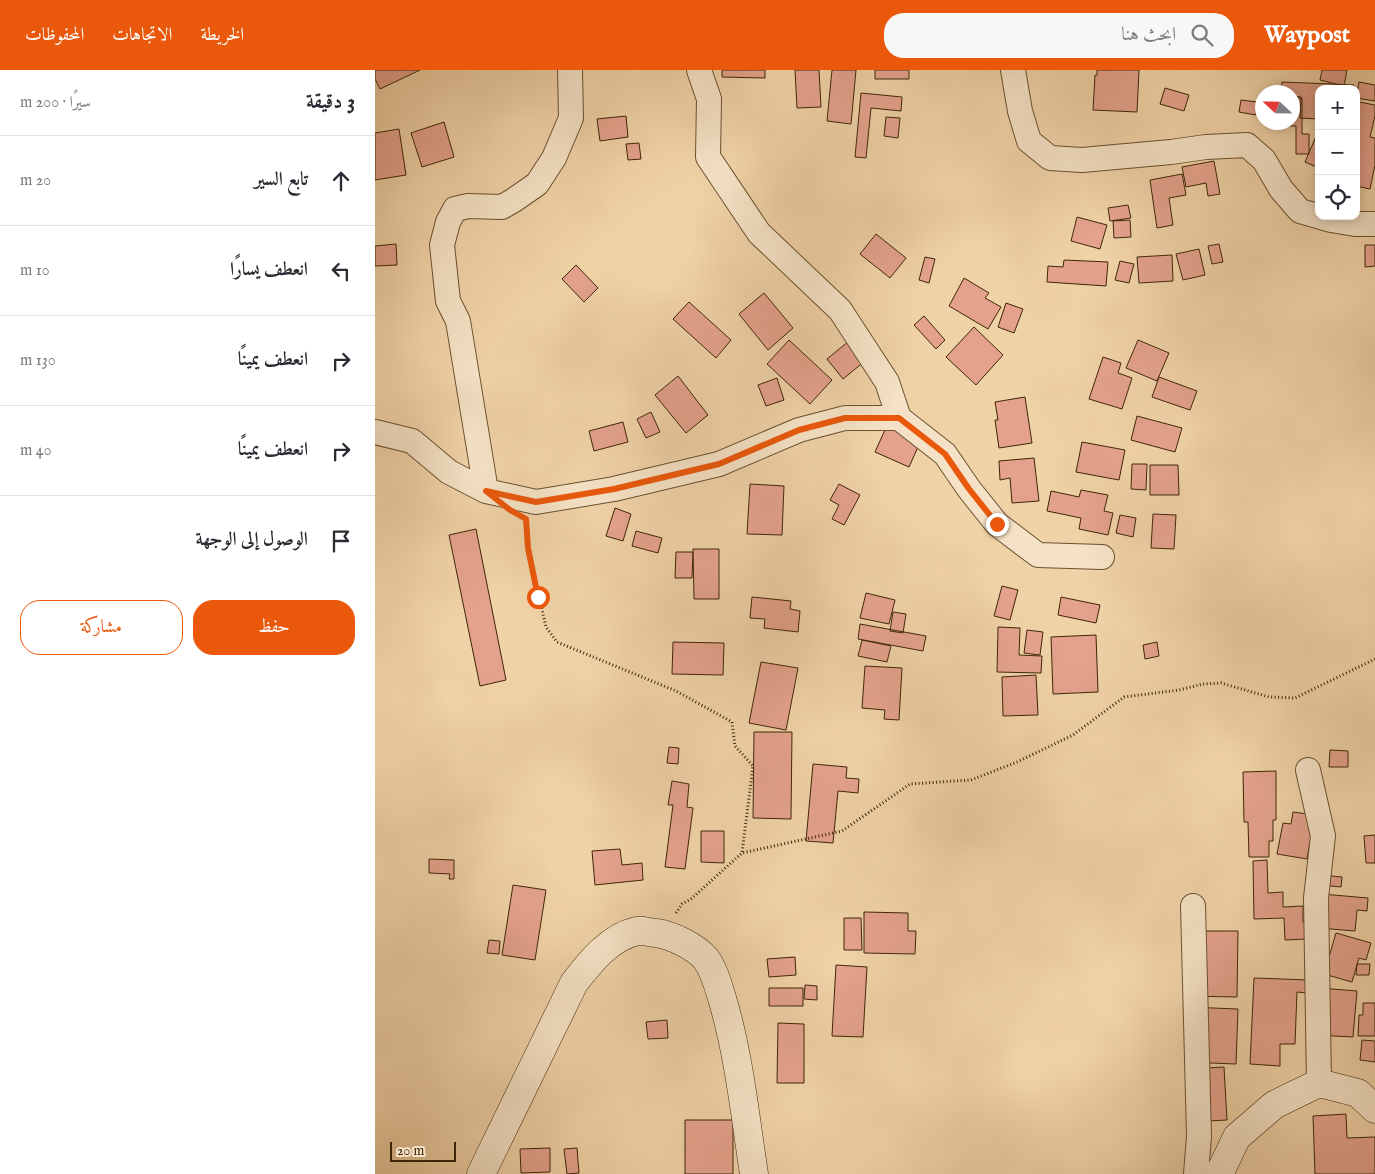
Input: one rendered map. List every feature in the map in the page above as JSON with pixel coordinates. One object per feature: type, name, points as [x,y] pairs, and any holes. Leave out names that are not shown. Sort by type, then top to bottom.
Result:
[{"type":"main road","points":[[481,1174],[574,983],[589,963],[613,941],[638,931],[669,935],[690,947],[706,959],[717,981],[728,1017],[737,1060],[754,1174]]},
{"type":"main road","points":[[1219,1174],[1237,1137],[1274,1105],[1319,1083],[1358,1093],[1375,1109]]},
{"type":"street","points":[[486,491],[458,321],[448,301],[442,245],[448,222],[455,209],[468,206],[502,207],[537,184],[554,158],[571,118],[571,70]]},
{"type":"street","points":[[699,70],[709,99],[709,157],[759,232],[840,310],[887,382],[899,418],[945,454],[969,489],[997,524],[1038,555],[1102,557]]},
{"type":"street","points":[[1013,70],[1020,111],[1029,141],[1050,158],[1083,160],[1206,147],[1247,145],[1264,160],[1281,190],[1300,211],[1331,220],[1355,224],[1375,224]]},
{"type":"street","points":[[375,432],[412,441],[449,472],[486,491],[536,502],[614,489],[719,464],[799,430],[845,418],[899,418]]},
{"type":"street","points":[[1308,770],[1323,836],[1316,898],[1319,1083]]},
{"type":"street","points":[[1193,906],[1199,1136],[1196,1174]]},
{"type":"path","points":[[526,519],[528,548],[545,627],[557,642],[675,691],[732,722],[735,746],[753,766],[743,853]]},
{"type":"path","points":[[669,935],[675,914],[682,904],[691,899],[743,853],[842,831],[910,784],[971,780],[1017,762],[1073,735],[1124,697],[1179,690],[1203,684],[1221,683],[1269,697],[1295,698],[1375,659]]},
{"type":"building","points":[[375,70],[420,70],[380,89],[375,79]]},
{"type":"building","points":[[722,70],[765,70],[765,78],[722,77]]},
{"type":"building","points":[[795,70],[819,70],[821,107],[797,108]]},
{"type":"building","points":[[832,70],[856,70],[851,124],[827,121]]},
{"type":"building","points":[[875,70],[909,70],[909,79],[875,79]]},
{"type":"building","points":[[1097,70],[1139,70],[1137,112],[1093,110]]},
{"type":"building","points":[[1322,70],[1347,70],[1344,85],[1320,80]]},
{"type":"building","points":[[1282,82],[1354,85],[1315,85],[1315,119],[1300,118],[1300,85],[1282,85]]},
{"type":"building","points":[[1359,82],[1375,85],[1375,101],[1360,99],[1360,85]]},
{"type":"building","points":[[1165,88],[1189,95],[1184,111],[1160,104]]},
{"type":"building","points":[[861,93],[902,97],[901,111],[871,108],[866,158],[855,157]]},
{"type":"building","points":[[1300,98],[1302,98],[1302,134],[1309,134],[1309,154],[1296,154],[1296,130],[1300,130]]},
{"type":"building","points":[[1241,100],[1255,102],[1255,115],[1239,112]]},
{"type":"building","points":[[1360,102],[1375,105],[1375,116],[1370,137],[1375,138],[1375,165],[1370,189],[1360,187]]},
{"type":"building","points":[[626,116],[628,137],[600,141],[597,119]]},
{"type":"building","points":[[886,117],[900,118],[898,138],[884,136]]},
{"type":"building","points":[[444,122],[454,157],[422,167],[411,133]]},
{"type":"building","points":[[399,129],[406,175],[375,180],[375,133]]},
{"type":"building","points":[[1315,139],[1315,166],[1305,162]]},
{"type":"building","points":[[639,143],[641,159],[628,160],[626,144]]},
{"type":"building","points":[[1214,161],[1220,194],[1208,196],[1206,183],[1186,187],[1182,167]]},
{"type":"building","points":[[1182,174],[1186,195],[1169,198],[1173,225],[1157,228],[1150,180]]},
{"type":"building","points":[[1128,205],[1131,218],[1110,221],[1108,208]]},
{"type":"building","points":[[1077,217],[1107,225],[1100,249],[1071,241]]},
{"type":"building","points":[[1130,220],[1131,237],[1114,238],[1113,221]]},
{"type":"building","points":[[876,234],[906,258],[890,278],[860,254]]},
{"type":"building","points":[[396,244],[397,265],[375,266],[375,246]]},
{"type":"building","points":[[1219,244],[1223,262],[1212,264],[1208,246]]},
{"type":"building","points":[[1365,245],[1375,245],[1375,266],[1365,267]]},
{"type":"building","points":[[1199,249],[1205,275],[1183,280],[1176,254]]},
{"type":"building","points":[[1172,255],[1173,281],[1139,283],[1137,257]]},
{"type":"building","points":[[925,257],[935,259],[929,283],[919,280]]},
{"type":"building","points":[[1064,260],[1108,262],[1106,286],[1047,282],[1048,266],[1063,267]]},
{"type":"building","points":[[1120,261],[1134,264],[1129,283],[1115,280]]},
{"type":"building","points":[[576,265],[598,288],[584,302],[562,279]]},
{"type":"building","points":[[964,278],[989,293],[985,298],[1001,307],[988,329],[949,306]]},
{"type":"building","points":[[764,293],[793,328],[768,350],[739,314]]},
{"type":"building","points":[[689,302],[731,340],[716,358],[673,319]]},
{"type":"building","points":[[1006,303],[1023,309],[1014,333],[998,327]]},
{"type":"building","points":[[924,316],[945,340],[936,349],[914,325]]},
{"type":"building","points":[[974,327],[1003,355],[976,385],[946,357]]},
{"type":"building","points":[[789,340],[832,380],[810,404],[767,364]]},
{"type":"building","points":[[1138,340],[1169,353],[1157,381],[1126,368]]},
{"type":"building","points":[[849,341],[865,361],[843,379],[827,359]]},
{"type":"building","points":[[1103,357],[1121,363],[1118,373],[1132,378],[1122,409],[1089,399]]},
{"type":"building","points":[[678,376],[708,415],[686,433],[655,395]]},
{"type":"building","points":[[1159,377],[1197,391],[1190,410],[1152,397]]},
{"type":"building","points":[[777,378],[784,400],[766,406],[758,385]]},
{"type":"building","points":[[1025,397],[1032,443],[999,448],[995,420],[998,420],[995,402]]},
{"type":"building","points":[[651,412],[660,432],[646,438],[637,419]]},
{"type":"building","points":[[1137,416],[1182,428],[1175,452],[1131,440]]},
{"type":"building","points":[[889,421],[923,436],[909,467],[875,452]]},
{"type":"building","points":[[623,422],[628,442],[594,451],[589,431]]},
{"type":"building","points":[[1082,442],[1125,450],[1119,480],[1076,472]]},
{"type":"building","points":[[1034,458],[1039,501],[1012,503],[1010,478],[1000,480],[999,461]]},
{"type":"building","points":[[1132,464],[1147,464],[1146,490],[1131,489]]},
{"type":"building","points":[[1150,465],[1178,465],[1179,495],[1150,495]]},
{"type":"building","points":[[750,484],[784,486],[782,535],[747,534]]},
{"type":"building","points":[[839,484],[860,495],[844,525],[832,519],[839,505],[830,500]]},
{"type":"building","points":[[1081,490],[1108,495],[1104,511],[1113,513],[1108,535],[1079,529],[1081,518],[1047,511],[1051,491],[1079,497]]},
{"type":"building","points":[[615,508],[631,514],[623,541],[606,536]]},
{"type":"building","points":[[1153,514],[1176,515],[1174,549],[1151,548]]},
{"type":"building","points":[[1120,515],[1136,518],[1133,537],[1116,533]]},
{"type":"building","points":[[476,529],[506,680],[480,686],[449,535]]},
{"type":"building","points":[[636,531],[662,538],[658,553],[632,546]]},
{"type":"building","points":[[693,549],[719,549],[719,599],[694,599]]},
{"type":"building","points":[[676,552],[693,552],[692,578],[675,578]]},
{"type":"building","points":[[1002,586],[1018,590],[1010,620],[994,616]]},
{"type":"building","points":[[866,593],[895,600],[889,624],[860,618]]},
{"type":"building","points":[[752,597],[791,601],[790,609],[800,611],[798,632],[764,628],[765,619],[750,618]]},
{"type":"building","points":[[1061,597],[1100,605],[1096,623],[1058,615]]},
{"type":"building","points":[[893,612],[906,614],[903,633],[890,631]]},
{"type":"building","points":[[860,624],[926,636],[923,651],[858,639]]},
{"type":"building","points":[[998,627],[1020,628],[1019,655],[1042,656],[1041,673],[997,672]]},
{"type":"building","points":[[1027,630],[1043,632],[1040,655],[1024,653]]},
{"type":"building","points":[[1096,635],[1098,692],[1053,694],[1051,637]]},
{"type":"building","points":[[862,640],[891,646],[887,662],[858,656]]},
{"type":"building","points":[[673,642],[724,643],[723,675],[672,674]]},
{"type":"building","points":[[1157,642],[1159,656],[1145,659],[1143,645]]},
{"type":"building","points":[[761,662],[798,668],[786,730],[749,723]]},
{"type":"building","points":[[865,666],[902,668],[899,720],[884,719],[885,710],[862,708]]},
{"type":"building","points":[[1036,675],[1038,715],[1003,716],[1002,677]]},
{"type":"building","points":[[754,732],[792,732],[791,819],[753,818]]},
{"type":"building","points":[[669,747],[679,748],[678,764],[667,763]]},
{"type":"building","points":[[1330,750],[1348,751],[1348,767],[1329,767]]},
{"type":"building","points":[[813,764],[847,767],[846,778],[859,779],[858,793],[838,791],[833,843],[806,841]]},
{"type":"building","points":[[1276,771],[1276,820],[1273,820],[1273,841],[1269,841],[1269,857],[1249,857],[1248,822],[1244,822],[1243,772]]},
{"type":"building","points":[[672,781],[689,784],[687,807],[693,808],[685,869],[665,867],[673,805],[668,805]]},
{"type":"building","points":[[1293,812],[1315,815],[1307,859],[1277,854],[1283,823],[1291,824]]},
{"type":"building","points":[[701,831],[724,831],[724,863],[701,862]]},
{"type":"building","points":[[1375,835],[1375,863],[1366,863],[1364,836]]},
{"type":"building","points":[[620,849],[622,865],[642,863],[643,880],[595,885],[592,851]]},
{"type":"building","points":[[429,859],[454,860],[454,879],[449,879],[450,874],[429,873]]},
{"type":"building","points":[[1267,860],[1268,893],[1283,892],[1283,907],[1303,906],[1303,922],[1308,922],[1308,939],[1285,940],[1284,918],[1254,919],[1253,861]]},
{"type":"building","points":[[1322,875],[1342,877],[1341,887],[1321,885]]},
{"type":"building","points":[[513,885],[546,890],[535,960],[502,955]]},
{"type":"building","points":[[1322,894],[1368,898],[1367,911],[1357,910],[1355,931],[1319,928]]},
{"type":"building","points":[[864,912],[908,913],[908,931],[916,931],[915,954],[864,953]]},
{"type":"building","points":[[844,918],[861,918],[862,950],[844,950]]},
{"type":"building","points":[[1197,931],[1238,931],[1237,997],[1185,996]]},
{"type":"building","points":[[1336,933],[1371,943],[1366,960],[1359,958],[1352,982],[1324,974]]},
{"type":"building","points":[[489,940],[500,941],[499,954],[487,953]]},
{"type":"building","points":[[795,957],[796,975],[769,977],[767,959]]},
{"type":"building","points":[[1357,964],[1370,964],[1369,975],[1356,975]]},
{"type":"building","points":[[836,965],[867,967],[863,1037],[832,1036]]},
{"type":"building","points":[[1254,978],[1309,980],[1308,993],[1297,992],[1295,1044],[1280,1044],[1280,1066],[1250,1064]]},
{"type":"building","points":[[805,985],[817,986],[817,1000],[804,999]]},
{"type":"building","points":[[769,988],[803,988],[803,1006],[769,1006]]},
{"type":"building","points":[[1319,988],[1357,991],[1353,1037],[1316,1035]]},
{"type":"building","points":[[1363,1003],[1375,1003],[1375,1036],[1358,1036],[1359,1015],[1363,1015]]},
{"type":"building","points":[[1188,1007],[1238,1009],[1236,1064],[1185,1062]]},
{"type":"building","points":[[667,1020],[668,1038],[648,1039],[646,1022]]},
{"type":"building","points":[[778,1023],[804,1024],[804,1083],[777,1083]]},
{"type":"building","points":[[1362,1040],[1375,1041],[1375,1062],[1360,1060]]},
{"type":"building","points":[[1224,1067],[1227,1120],[1190,1122],[1187,1069]]},
{"type":"building","points":[[1346,1114],[1347,1138],[1375,1137],[1375,1174],[1315,1174],[1313,1116]]},
{"type":"building","points":[[685,1120],[733,1120],[733,1174],[685,1174]]},
{"type":"building","points":[[550,1148],[550,1172],[521,1173],[520,1149]]},
{"type":"building","points":[[577,1148],[579,1173],[567,1174],[564,1149]]},
{"type":"route","points":[[538,597],[528,548],[526,519],[510,510],[486,491],[536,502],[614,489],[719,464],[799,430],[845,418],[899,418],[945,454],[969,489],[997,524]]}]
